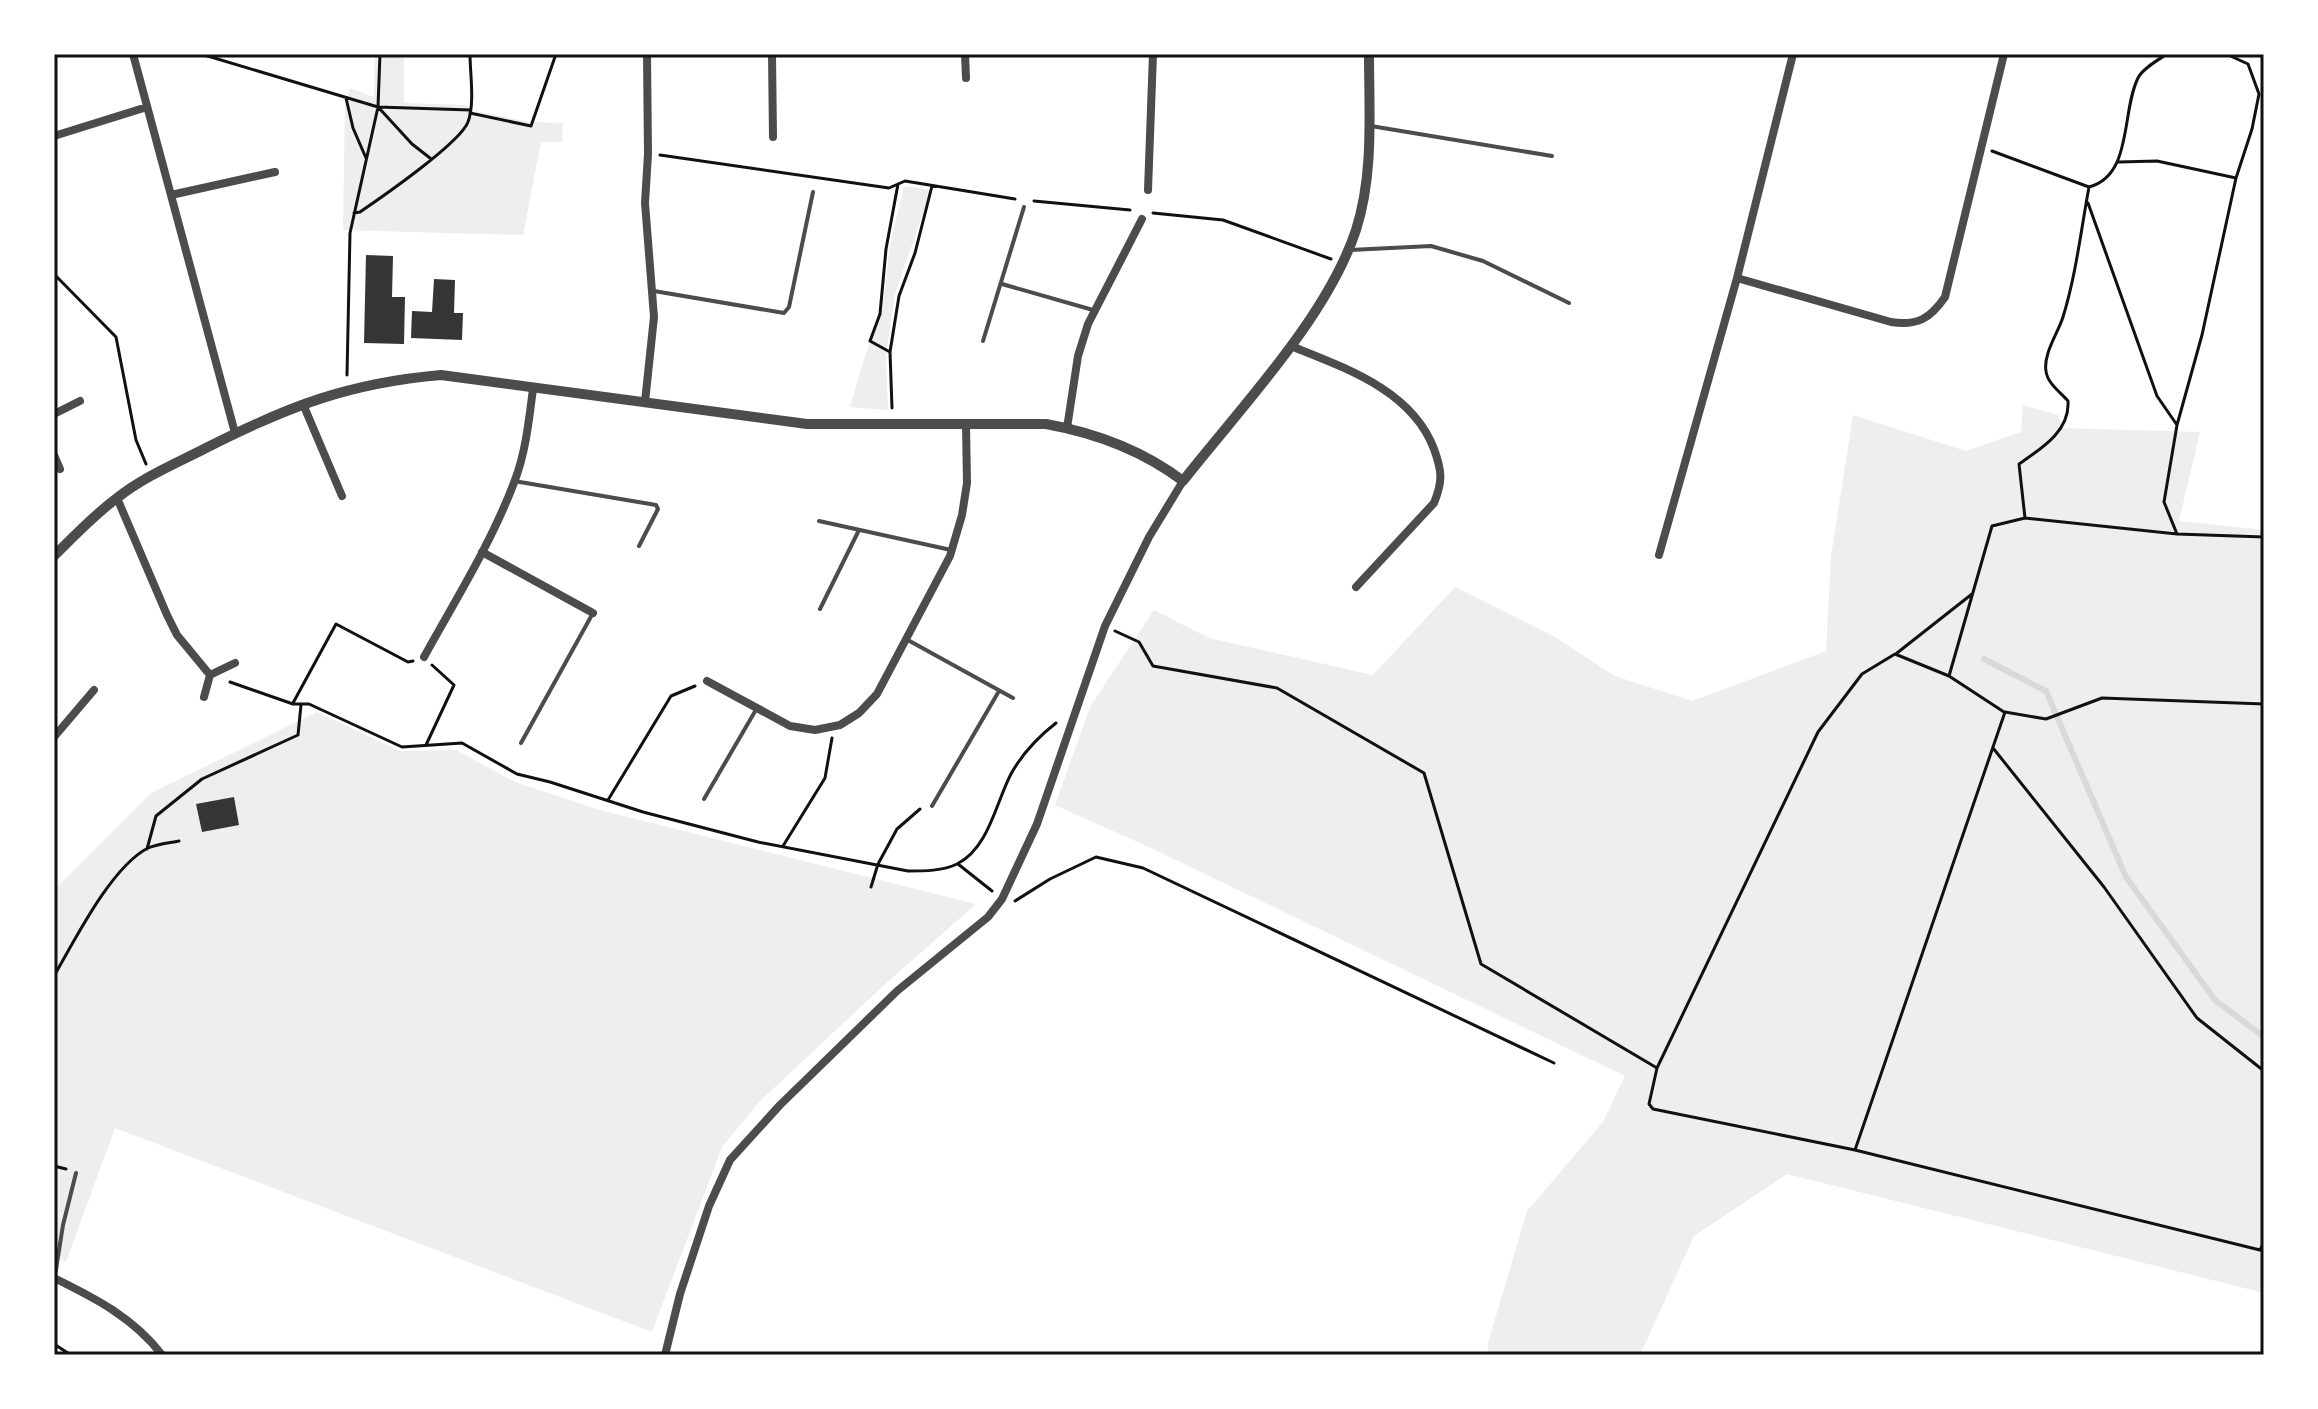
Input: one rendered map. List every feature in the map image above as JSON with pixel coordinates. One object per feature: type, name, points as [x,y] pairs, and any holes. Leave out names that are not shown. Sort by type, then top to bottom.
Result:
[{"type":"street","points":[[133,54],[235,433]]},
{"type":"street","points":[[645,402],[652,343],[652,290],[645,203],[647,54]]},
{"type":"street","points":[[772,54],[773,137]]},
{"type":"street","points":[[965,54],[966,78]]},
{"type":"street","points":[[1148,190],[1153,54]]},
{"type":"street","points":[[665,1355],[680,1294],[709,1206],[730,1160],[780,1105],[897,991],[988,917],[1016,874],[1037,824],[1105,626],[1149,537],[1183,481],[1291,346],[1342,263],[1356,230],[1366,181],[1369,54]]},
{"type":"street","points":[[1659,555],[1737,278],[1793,54]]},
{"type":"street","points":[[1737,278],[1891,322],[1922,322],[1935,312],[1945,297],[2004,54]]},
{"type":"street","points":[[54,136],[147,107]]},
{"type":"street","points":[[171,195],[275,172]]},
{"type":"street","points":[[1067,428],[1078,356],[1095,311],[1142,219]]},
{"type":"street","points":[[1291,346],[1345,368],[1404,404],[1418,418],[1430,438],[1440,466],[1441,486],[1434,503],[1356,587]]},
{"type":"street","points":[[54,556],[88,522],[151,474],[235,433],[347,389],[402,378],[441,375],[777,421],[893,425],[1046,424],[1129,448],[1157,461],[1183,481]]},
{"type":"street","points":[[424,657],[482,552],[514,481],[533,389]]},
{"type":"street","points":[[54,414],[80,401]]},
{"type":"street","points":[[303,404],[342,496]]},
{"type":"street","points":[[707,681],[790,726],[815,730],[834,726],[859,713],[877,694],[951,550],[962,515],[967,483],[966,425]]},
{"type":"street","points":[[54,455],[60,469]]},
{"type":"street","points":[[117,498],[177,635],[210,675]]},
{"type":"street","points":[[482,552],[593,613]]},
{"type":"street","points":[[204,697],[210,675],[235,663]]},
{"type":"street","points":[[54,737],[94,690]]},
{"type":"street","points":[[54,1279],[136,1326],[162,1355]]},
{"type":"lane","points":[[1369,126],[1552,156]]},
{"type":"lane","points":[[652,290],[784,313],[789,307],[813,192]]},
{"type":"lane","points":[[983,341],[1024,207]]},
{"type":"lane","points":[[1347,250],[1431,246],[1483,261],[1569,303]]},
{"type":"lane","points":[[1001,284],[1095,311]]},
{"type":"lane","points":[[514,481],[656,505],[658,509],[639,546]]},
{"type":"lane","points":[[819,521],[951,550]]},
{"type":"lane","points":[[820,609],[859,530]]},
{"type":"lane","points":[[521,743],[593,613]]},
{"type":"lane","points":[[906,639],[1013,698]]},
{"type":"lane","points":[[932,806],[999,691]]},
{"type":"lane","points":[[704,799],[757,708]]},
{"type":"lane","points":[[54,1279],[76,1173]]},
{"type":"path","points":[[201,54],[378,107],[470,112],[531,126],[556,54]]},
{"type":"path","points":[[347,389],[350,233],[378,107],[380,54]]},
{"type":"path","points":[[354,213],[392,190],[460,136],[470,112],[470,54]]},
{"type":"path","points":[[1981,147],[2089,187],[2101,184],[2119,162],[2138,76],[2167,54]]},
{"type":"path","points":[[2177,534],[2164,502],[2177,425],[2202,335],[2236,178],[2252,129],[2259,94],[2248,64],[2226,54]]},
{"type":"path","points":[[346,98],[353,128],[366,159]]},
{"type":"path","points":[[378,107],[412,144],[430,158]]},
{"type":"path","points":[[648,154],[889,188],[905,181],[1018,199]]},
{"type":"path","points":[[2119,162],[2157,161],[2236,178]]},
{"type":"path","points":[[890,352],[870,341],[880,314],[886,249],[898,184]]},
{"type":"path","points":[[893,425],[890,352],[899,296],[915,253],[932,185]]},
{"type":"path","points":[[2025,518],[2019,464],[2050,443],[2069,415],[2068,401],[2051,383],[2045,371],[2062,319],[2089,187]]},
{"type":"path","points":[[2087,199],[2157,396],[2177,425]]},
{"type":"path","points":[[1034,201],[1223,220],[1342,263]]},
{"type":"path","points":[[54,274],[116,337],[136,440],[151,474]]},
{"type":"path","points":[[1949,676],[1992,526],[2025,518],[2177,534],[2264,537]]},
{"type":"path","points":[[1972,594],[1895,654],[1862,674],[1818,732],[1657,1068],[1649,1104],[1653,1109],[1855,1150],[2262,1250],[2264,1242]]},
{"type":"path","points":[[293,704],[336,624],[408,662],[424,657],[454,685],[426,745]]},
{"type":"path","points":[[1105,626],[1139,642],[1153,666],[1277,688],[1424,773],[1481,964],[1657,1068]]},
{"type":"path","points":[[1895,654],[1949,676],[2005,712],[2046,719],[2102,698],[2264,704]]},
{"type":"path","points":[[210,675],[293,704],[309,704],[402,747],[462,743],[517,774],[758,842],[908,871],[929,871],[958,864],[975,849],[993,818],[1011,773],[1037,738],[1075,709]]},
{"type":"path","points":[[608,800],[671,696],[707,681]]},
{"type":"path","points":[[54,974],[112,884],[147,849],[156,816],[202,779],[298,735],[301,705]]},
{"type":"path","points":[[1855,1150],[2005,712]]},
{"type":"path","points":[[783,846],[825,778],[834,726]]},
{"type":"path","points":[[1993,748],[2104,887],[2197,1018],[2264,1071]]},
{"type":"path","points":[[871,887],[878,864],[897,829],[906,824],[917,809],[932,806]]},
{"type":"path","points":[[147,849],[179,841]]},
{"type":"path","points":[[958,864],[1011,903],[1096,857],[1143,868],[1554,1063]]},
{"type":"path","points":[[54,1344],[71,1355]]},
{"type":"shaded area","points":[[375,54],[404,54],[404,103],[466,105],[474,111],[530,122],[563,123],[562,142],[541,142],[523,235],[343,230],[345,105],[350,88],[374,97]]},
{"type":"shaded area","points":[[904,186],[931,190],[895,294],[886,356],[888,410],[850,407],[865,356],[882,314],[890,244]]},
{"type":"shaded area","points":[[2023,405],[2058,415],[2063,428],[2200,432],[2179,521],[2264,530],[2264,1293],[1787,1174],[1694,1236],[1640,1355],[1488,1355],[1488,1343],[1527,1211],[1603,1122],[1625,1076],[1055,805],[1090,707],[1154,610],[1209,638],[1373,675],[1455,587],[1553,636],[1615,676],[1692,701],[1826,651],[1831,556],[1853,415],[1966,451],[2021,432]]},
{"type":"shaded area","points":[[317,712],[400,751],[456,750],[515,782],[600,810],[976,904],[760,1101],[722,1147],[652,1332],[115,1128],[66,1262],[54,1256],[54,890],[151,793]]},
{"type":"building","points":[[366,255],[393,256],[392,297],[405,297],[404,344],[364,343]]},
{"type":"building","points":[[434,279],[455,280],[454,313],[463,313],[462,340],[411,338],[412,311],[432,312]]},
{"type":"building","points":[[234,797],[239,825],[202,832],[196,804]]},
{"type":"waterway","points":[[1984,659],[2046,691],[2126,877],[2215,1000],[2264,1037]]}]
